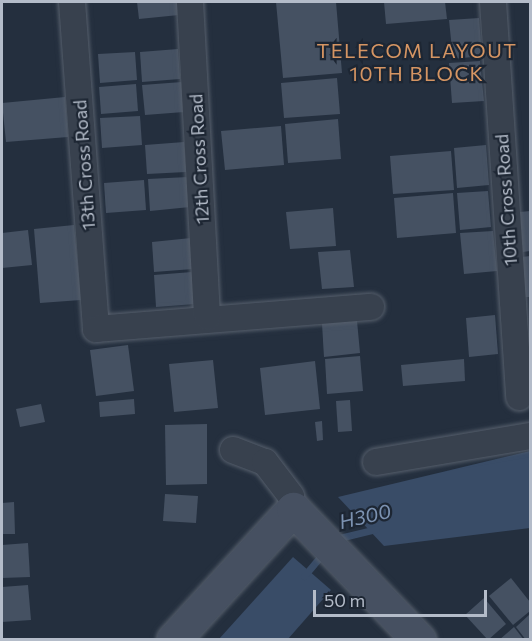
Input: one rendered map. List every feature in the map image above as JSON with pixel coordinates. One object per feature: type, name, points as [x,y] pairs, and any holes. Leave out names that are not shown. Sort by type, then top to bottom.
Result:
[{"type":"street","name":"13th Cross Road","points":[[72,2],[96,329],[207,317]]},
{"type":"street","name":"12th Cross Road","points":[[190,2],[207,317]]},
{"type":"street","name":"10th Cross Road","points":[[493,2],[519,398]]},
{"type":"street","points":[[207,317],[371,307]]},
{"type":"street","points":[[376,462],[531,436]]},
{"type":"street","points":[[233,450],[265,462],[291,496]]},
{"type":"street","points":[[172,639],[293,509],[358,573],[419,639]]},
{"type":"water","points":[[530,451],[530,528],[384,546],[338,497]]},
{"type":"water","points":[[293,557],[331,590],[288,639],[219,639]]},
{"type":"building","points":[[137,2],[177,2],[179,15],[139,19]]},
{"type":"building","points":[[276,2],[336,2],[342,73],[283,78]]},
{"type":"building","points":[[384,2],[445,2],[447,19],[386,24]]},
{"type":"building","points":[[479,18],[482,56],[453,59],[449,20]]},
{"type":"building","points":[[178,49],[180,79],[142,82],[140,52]]},
{"type":"building","points":[[135,52],[137,80],[100,83],[98,54]]},
{"type":"building","points":[[480,61],[484,101],[452,103],[449,63]]},
{"type":"building","points":[[337,78],[340,114],[284,118],[281,83]]},
{"type":"building","points":[[182,82],[184,112],[145,115],[142,85]]},
{"type":"building","points":[[136,84],[138,111],[101,114],[99,87]]},
{"type":"building","points":[[65,97],[68,137],[6,142],[2,103]]},
{"type":"building","points":[[140,116],[142,145],[102,148],[100,118]]},
{"type":"building","points":[[338,119],[341,159],[288,163],[285,124]]},
{"type":"building","points":[[281,126],[284,165],[225,170],[221,131]]},
{"type":"building","points":[[184,142],[186,172],[147,174],[145,145]]},
{"type":"building","points":[[486,145],[489,185],[457,188],[454,148]]},
{"type":"building","points":[[451,151],[454,190],[393,194],[390,156]]},
{"type":"building","points":[[188,177],[190,207],[150,211],[148,179]]},
{"type":"building","points":[[144,180],[146,210],[106,213],[104,183]]},
{"type":"building","points":[[488,191],[491,227],[460,230],[457,193]]},
{"type":"building","points":[[453,193],[456,233],[397,238],[394,198]]},
{"type":"building","points":[[333,208],[336,246],[290,249],[286,212]]},
{"type":"building","points":[[530,211],[530,251],[523,252],[520,212]]},
{"type":"building","points":[[74,225],[81,300],[40,303],[34,229]]},
{"type":"building","points":[[28,230],[32,265],[2,268],[2,233]]},
{"type":"building","points":[[493,231],[497,271],[464,274],[460,233]]},
{"type":"building","points":[[191,238],[193,269],[154,272],[152,242]]},
{"type":"building","points":[[350,250],[354,287],[322,289],[318,252]]},
{"type":"building","points":[[530,256],[530,297],[525,297],[522,257]]},
{"type":"building","points":[[192,272],[195,304],[156,307],[154,275]]},
{"type":"building","points":[[495,315],[498,354],[469,357],[466,318]]},
{"type":"building","points":[[357,321],[360,353],[324,357],[322,324]]},
{"type":"building","points":[[128,345],[134,391],[96,396],[90,350]]},
{"type":"building","points":[[360,356],[363,391],[327,394],[325,359]]},
{"type":"building","points":[[464,359],[465,381],[403,386],[401,365]]},
{"type":"building","points":[[213,360],[218,408],[174,412],[169,364]]},
{"type":"building","points":[[315,361],[320,409],[265,415],[260,368]]},
{"type":"building","points":[[134,399],[135,414],[100,417],[99,402]]},
{"type":"building","points":[[350,400],[352,431],[338,432],[336,401]]},
{"type":"building","points":[[41,404],[45,422],[20,427],[16,409]]},
{"type":"building","points":[[322,421],[323,440],[317,441],[315,422]]},
{"type":"building","points":[[207,424],[207,484],[166,485],[165,425]]},
{"type":"building","points":[[165,494],[198,496],[196,523],[163,521]]},
{"type":"building","points":[[14,502],[15,534],[2,534],[2,503]]},
{"type":"building","points":[[28,543],[30,577],[2,578],[2,545]]},
{"type":"building","points":[[511,578],[530,602],[530,611],[513,625],[489,596]]},
{"type":"building","points":[[28,585],[31,620],[2,622],[2,587]]},
{"type":"building","points":[[484,598],[506,624],[488,640],[465,615]]},
{"type":"building","points":[[530,614],[530,640],[526,640],[516,627]]},
{"type":"building","points":[[514,627],[524,640],[499,640]]},
{"type":"waterway","name":"H300","points":[[335,539],[376,529]]},
{"type":"waterway","name":"H300","points":[[304,576],[324,552]]},
{"type":"district","name":"TELECOM LAYOUT 10TH BLOCK","points":[[417,62]]}]
